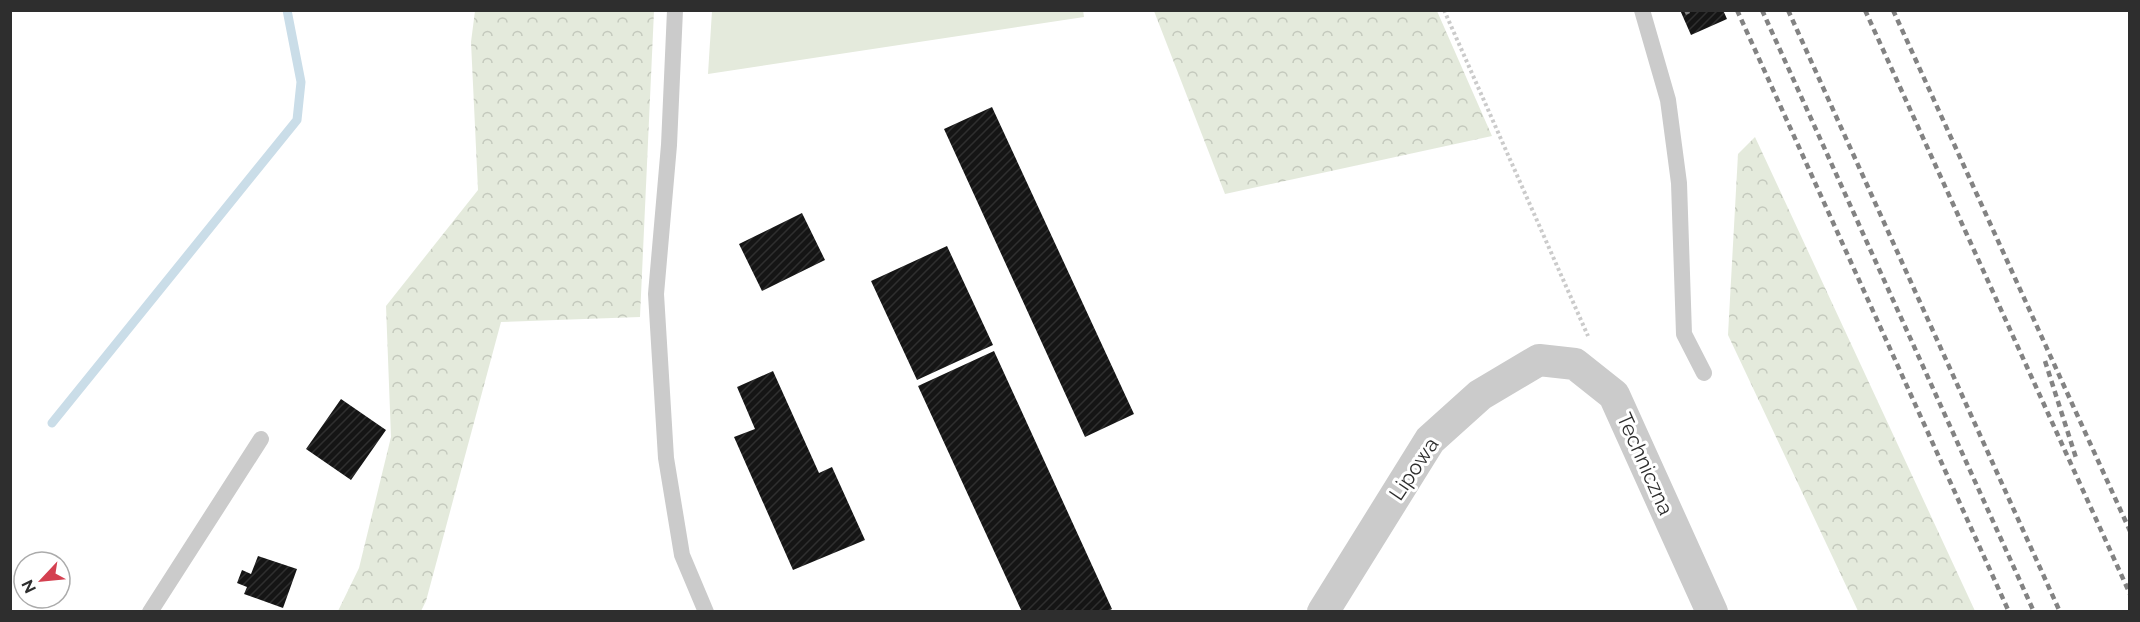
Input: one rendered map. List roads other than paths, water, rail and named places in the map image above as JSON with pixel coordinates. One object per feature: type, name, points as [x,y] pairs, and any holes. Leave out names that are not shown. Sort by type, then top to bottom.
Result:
[{"type":"street","name":"Lipowa","points":[[1323,612],[1430,440],[1480,395],[1539,360]]},
{"type":"street","name":"Techniczna","points":[[1539,360],[1575,364],[1614,395],[1712,612]]},
{"type":"lane","points":[[675,10],[669,145],[656,294],[666,458],[682,555],[706,612]]},
{"type":"lane","points":[[1642,10],[1668,100],[1679,183],[1684,334],[1704,373]]},
{"type":"lane","points":[[150,612],[261,439]]},
{"type":"waterway","points":[[52,423],[297,120],[301,82],[287,10]]},
{"type":"railway","points":[[1686,10],[1688,14]]},
{"type":"railway","points":[[1737,10],[2009,612]]},
{"type":"railway","points":[[1762,10],[2034,612]]},
{"type":"railway","points":[[1788,10],[2060,612]]},
{"type":"railway","points":[[1865,10],[2130,594]]},
{"type":"railway","points":[[1893,10],[2130,531]]},
{"type":"railway","points":[[2045,361],[2077,461]]}]
